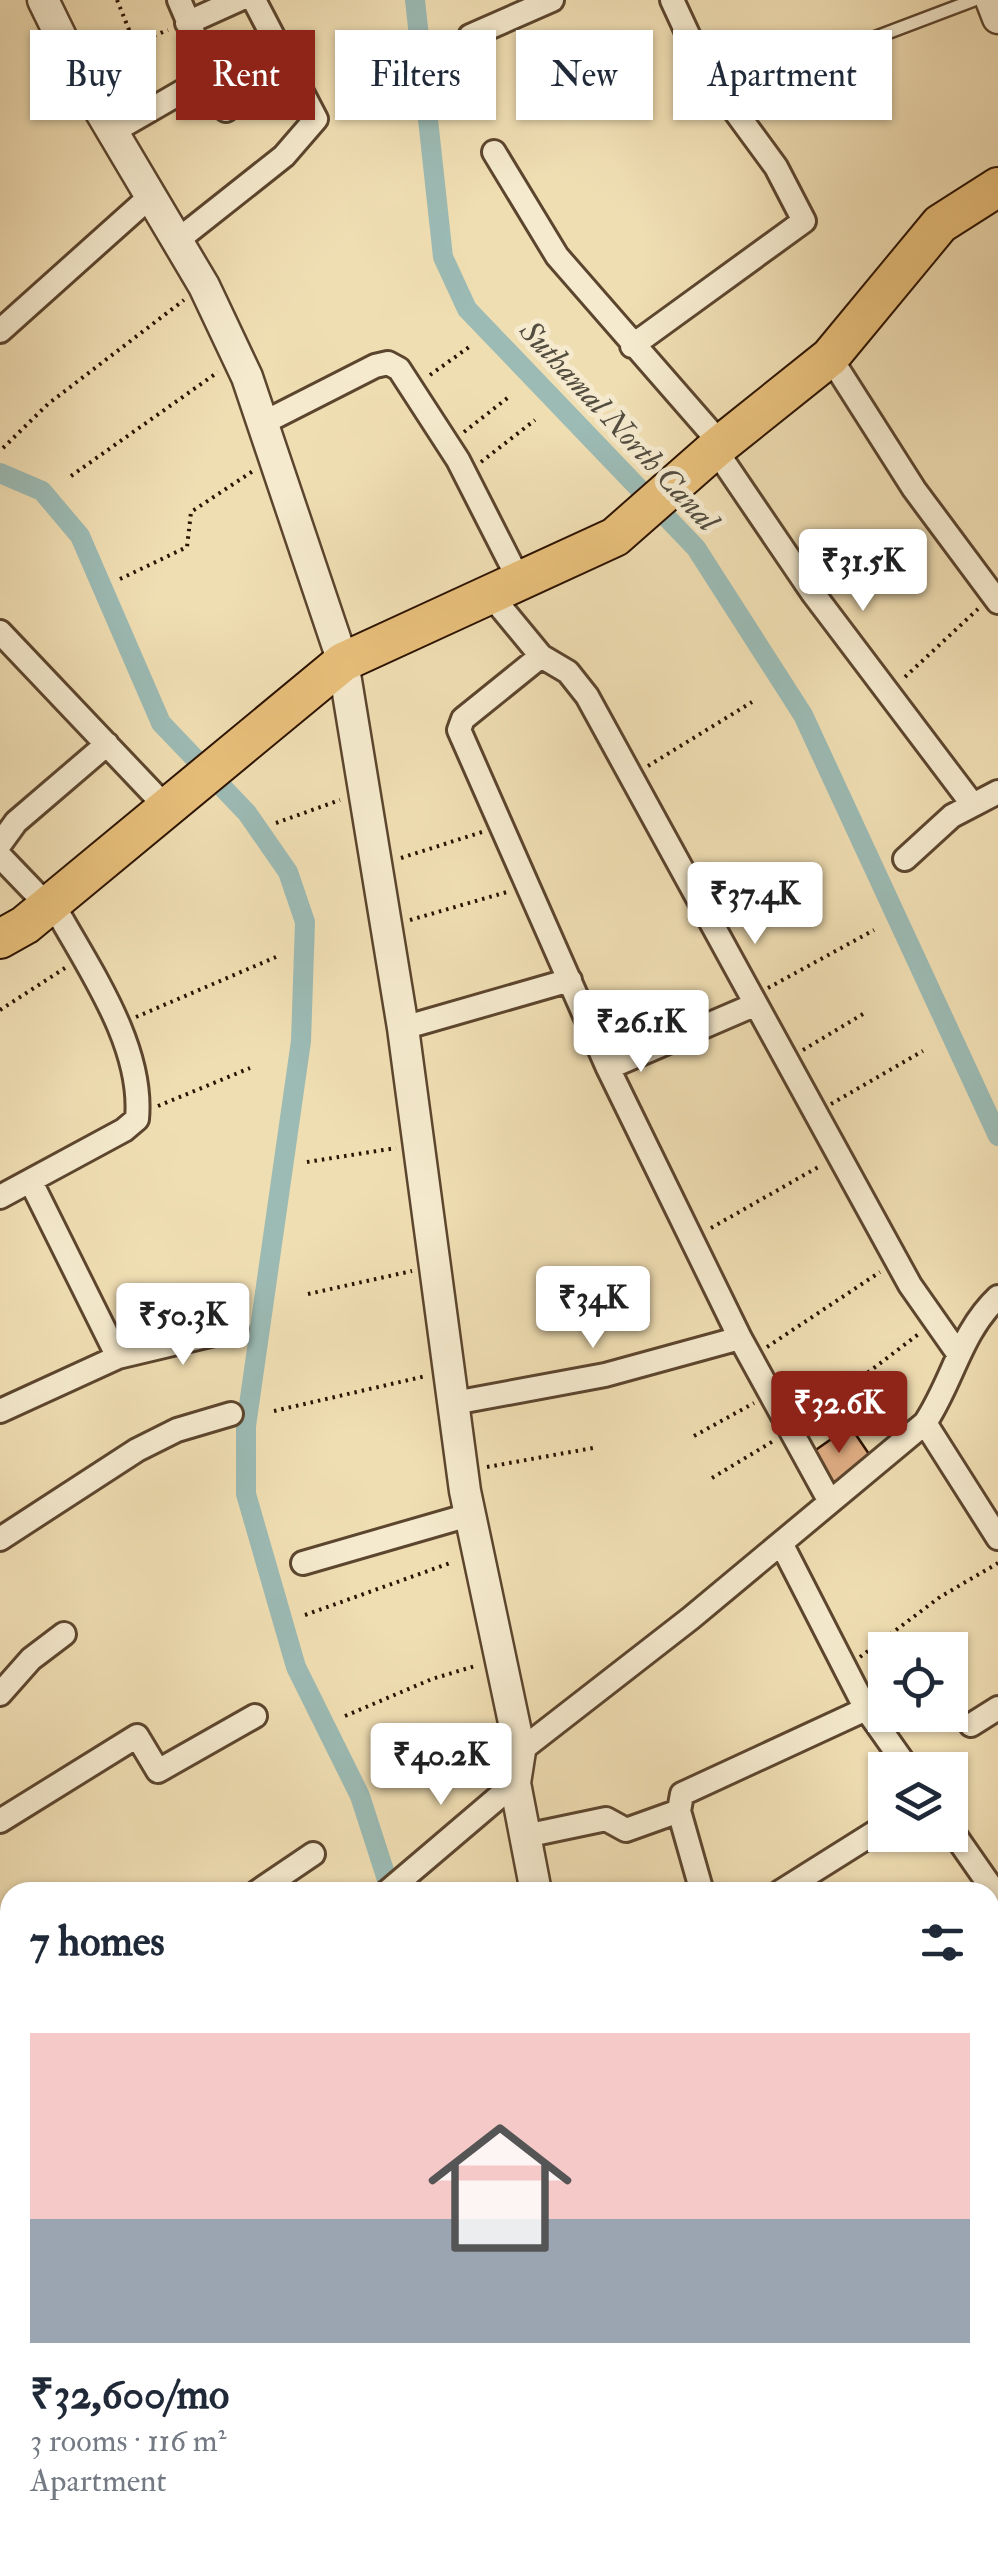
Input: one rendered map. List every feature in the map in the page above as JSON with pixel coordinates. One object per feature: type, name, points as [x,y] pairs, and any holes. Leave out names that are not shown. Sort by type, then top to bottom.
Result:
[{"type":"main road","points":[[0,939],[49,904],[343,662],[615,537],[718,446],[830,356],[940,224],[998,187]]},
{"type":"street","points":[[43,0],[57,30]]},
{"type":"street","points":[[183,11],[238,0]]},
{"type":"street","points":[[178,240],[247,188],[313,127],[316,118],[254,0]]},
{"type":"street","points":[[484,30],[552,0]]},
{"type":"street","points":[[632,346],[804,221],[776,167],[704,70],[672,0]]},
{"type":"street","points":[[991,0],[998,18]]},
{"type":"street","points":[[114,131],[176,95]]},
{"type":"street","points":[[107,120],[204,286],[238,358],[343,662],[403,1028],[462,1472],[520,1751],[515,1783],[534,1882]]},
{"type":"street","points":[[494,152],[557,256],[718,446],[812,592],[973,804]]},
{"type":"street","points":[[0,331],[153,194]]},
{"type":"street","points":[[830,356],[906,478],[995,599]]},
{"type":"street","points":[[262,423],[388,363],[414,386],[466,475],[504,586],[540,656],[568,672],[587,696],[896,1261],[957,1352]]},
{"type":"street","points":[[0,632],[107,744],[180,797]]},
{"type":"street","points":[[540,656],[463,719],[459,730],[608,1068],[746,1348],[829,1500]]},
{"type":"street","points":[[0,844],[16,822],[107,744]]},
{"type":"street","points":[[905,860],[952,816],[998,792]]},
{"type":"street","points":[[0,856],[49,904],[82,957],[118,1025],[139,1099],[137,1119],[0,1196]]},
{"type":"street","points":[[403,1028],[570,980]]},
{"type":"street","points":[[608,1068],[752,1001]]},
{"type":"street","points":[[30,1182],[118,1357]]},
{"type":"street","points":[[520,1751],[925,1423],[943,1392],[957,1352],[998,1296]]},
{"type":"street","points":[[0,1411],[118,1357],[236,1329]]},
{"type":"street","points":[[454,1404],[746,1348]]},
{"type":"street","points":[[0,1539],[137,1450],[177,1430],[231,1414]]},
{"type":"street","points":[[925,1423],[998,1538]]},
{"type":"street","points":[[303,1563],[469,1516]]},
{"type":"street","points":[[781,1543],[866,1708],[897,1752]]},
{"type":"street","points":[[0,1694],[31,1659],[64,1634]]},
{"type":"street","points":[[699,1882],[679,1811],[682,1794],[866,1708]]},
{"type":"street","points":[[972,1725],[998,1708]]},
{"type":"street","points":[[0,1821],[136,1736],[158,1771],[255,1716]]},
{"type":"street","points":[[398,1882],[515,1783]]},
{"type":"street","points":[[525,1836],[606,1820],[626,1830],[679,1811]]},
{"type":"street","points":[[796,1882],[868,1837]]},
{"type":"street","points":[[967,1852],[988,1882]]},
{"type":"street","points":[[271,1882],[313,1854]]},
{"type":"lane","points":[[892,31],[974,0]]},
{"type":"path","points":[[117,0],[129,30]]},
{"type":"path","points":[[154,30],[183,11]]},
{"type":"path","points":[[3,448],[48,404],[204,286]]},
{"type":"path","points":[[414,386],[469,347]]},
{"type":"path","points":[[71,476],[238,358]]},
{"type":"path","points":[[449,445],[510,396]]},
{"type":"path","points":[[466,475],[535,420]]},
{"type":"path","points":[[120,579],[187,547],[191,512],[274,458]]},
{"type":"path","points":[[890,691],[995,599]]},
{"type":"path","points":[[632,776],[752,702]]},
{"type":"path","points":[[276,822],[364,792]]},
{"type":"path","points":[[376,866],[501,826]]},
{"type":"path","points":[[386,926],[452,911],[526,886]]},
{"type":"path","points":[[752,1001],[874,930]]},
{"type":"path","points":[[0,1010],[82,957]]},
{"type":"path","points":[[118,1025],[276,957]]},
{"type":"path","points":[[786,1060],[862,1014]]},
{"type":"path","points":[[814,1114],[922,1051]]},
{"type":"path","points":[[137,1119],[250,1068]]},
{"type":"path","points":[[306,1162],[420,1145]]},
{"type":"path","points":[[693,1238],[838,1156]]},
{"type":"path","points":[[746,1348],[896,1261]]},
{"type":"path","points":[[308,1294],[436,1265]]},
{"type":"path","points":[[712,1478],[792,1430],[936,1321]]},
{"type":"path","points":[[274,1410],[450,1371]]},
{"type":"path","points":[[694,1436],[772,1393]]},
{"type":"path","points":[[462,1472],[593,1448]]},
{"type":"path","points":[[305,1615],[477,1554]]},
{"type":"path","points":[[844,1668],[902,1630],[940,1597],[998,1564]]},
{"type":"path","points":[[345,1716],[432,1679],[499,1659]]},
{"type":"building","points":[[850,1426],[871,1457],[829,1487],[807,1456]]},
{"type":"waterway","name":"Suthamal North Canal","points":[[415,0],[443,257],[467,309],[696,548],[803,715],[998,1136]]},
{"type":"waterway","points":[[0,473],[42,491],[80,536],[161,723],[247,813],[288,872],[305,922],[301,1041],[246,1426],[246,1494],[296,1667],[360,1796],[388,1882]]}]
